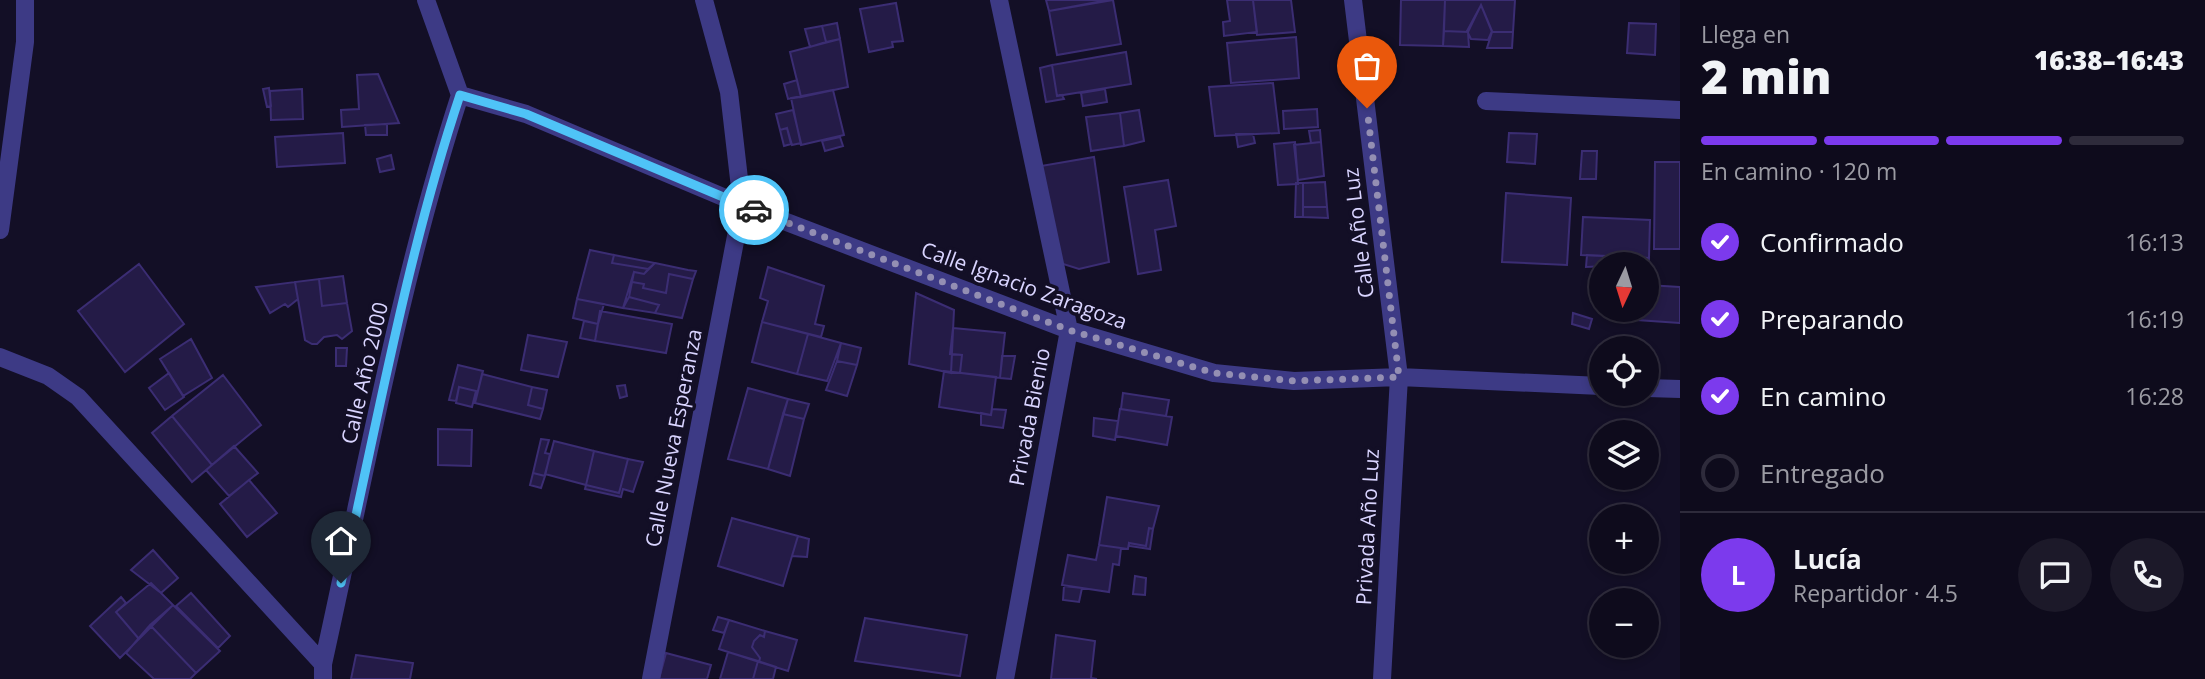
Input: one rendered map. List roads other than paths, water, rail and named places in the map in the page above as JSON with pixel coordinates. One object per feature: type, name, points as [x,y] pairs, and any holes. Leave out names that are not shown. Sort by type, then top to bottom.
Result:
[{"type":"street","points":[[0,230],[24,42],[25,0]]},
{"type":"street","points":[[426,0],[460,95]]},
{"type":"street","name":"Calle Nueva Esperanza","points":[[651,679],[742,205],[729,92],[704,0]]},
{"type":"street","name":"Privada Bienio","points":[[999,0],[1069,330],[1004,679]]},
{"type":"street","name":"Calle Año Luz","points":[[1353,0],[1399,377]]},
{"type":"street","name":"Calle Ignacio Zaragoza","points":[[460,95],[526,114],[742,205],[1069,330],[1214,373],[1294,381],[1399,377],[1589,385]]},
{"type":"street","name":"Calle Año 2000","points":[[323,672],[413,260],[438,163],[460,95]]},
{"type":"street","points":[[1486,101],[1680,110]]},
{"type":"street","name":"Calle Año 2000","points":[[0,357],[48,376],[78,397],[323,672]]},
{"type":"street","name":"Privada Año Luz","points":[[1382,679],[1399,377]]},
{"type":"street","points":[[1659,388],[1680,389]]}]
